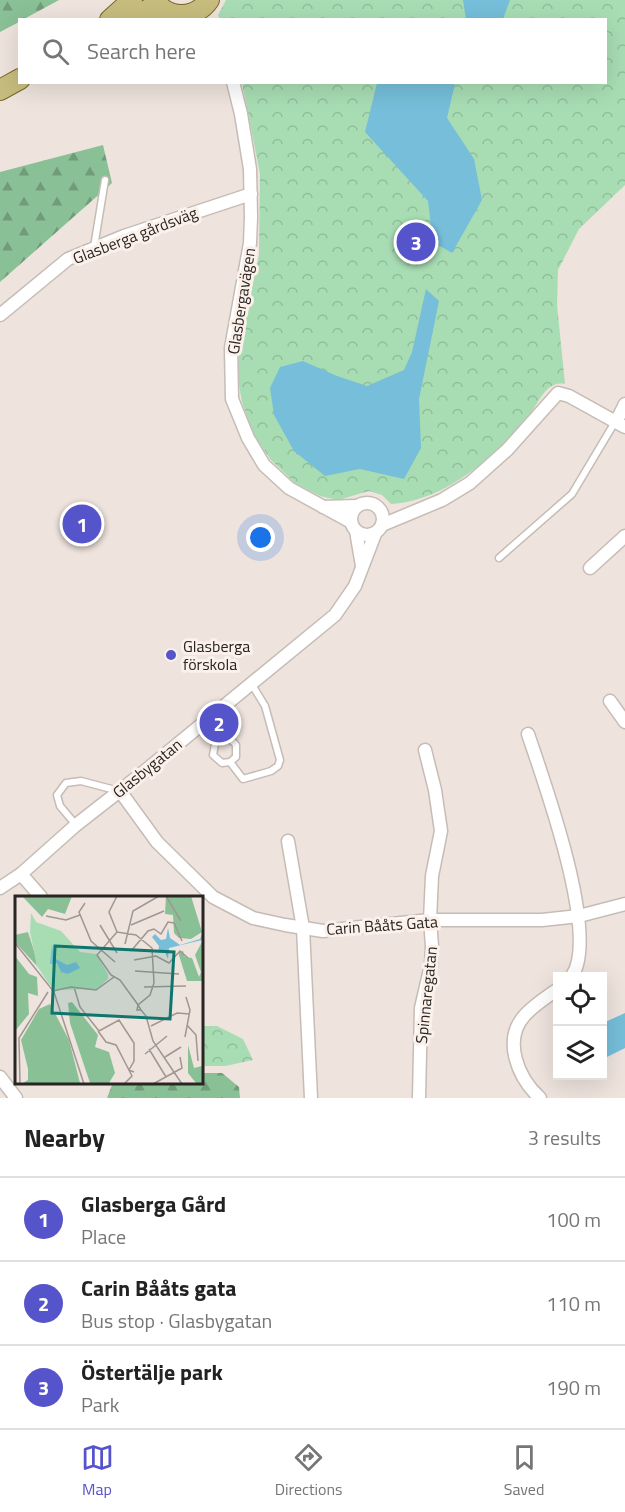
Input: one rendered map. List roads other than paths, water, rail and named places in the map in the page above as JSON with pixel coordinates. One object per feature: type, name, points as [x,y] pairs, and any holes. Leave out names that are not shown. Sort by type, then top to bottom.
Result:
[{"type":"main road","points":[[112,18],[132,0]]},
{"type":"main road","points":[[132,18],[147,10],[192,14],[208,8]]},
{"type":"main road","points":[[0,90],[18,80]]},
{"type":"street","name":"Glasbergavägen","points":[[233,86],[247,145],[251,194],[250,243],[231,348],[232,399],[248,438],[264,465],[289,488],[354,527]]},
{"type":"street","name":"Glasberga gårdsväg","points":[[0,315],[68,259],[163,222],[251,194]]},
{"type":"street","points":[[354,527],[365,535],[409,513],[442,500],[470,483],[507,450],[558,393],[620,424],[625,404]]},
{"type":"street","points":[[323,507],[372,503],[380,509],[384,517],[378,530]]},
{"type":"street","points":[[357,506],[351,513],[362,567]]},
{"type":"street","points":[[380,509],[409,513]]},
{"type":"street","name":"Glasbygatan","points":[[0,888],[21,874],[76,825],[334,615],[355,586],[378,530]]},
{"type":"street","points":[[590,568],[625,536]]},
{"type":"street","points":[[610,701],[625,722]]},
{"type":"street","points":[[528,735],[558,823],[579,916],[580,949],[574,972]]},
{"type":"street","name":"Spinnaregatan","points":[[419,1098],[422,1008],[431,965],[432,876],[441,831],[435,790],[425,750]]},
{"type":"street","name":"Carin Bååts Gata","points":[[120,791],[157,842],[213,897],[253,918],[323,931],[430,920],[542,920],[579,916],[625,904]]},
{"type":"street","points":[[288,841],[303,928],[311,1098]]},
{"type":"street","points":[[21,874],[40,896]]},
{"type":"street","points":[[540,1098],[520,1071],[513,1040],[523,1016],[553,993]]},
{"type":"street","points":[[0,1077],[16,1098]]},
{"type":"lane","points":[[94,247],[105,180]]},
{"type":"lane","points":[[499,558],[573,494],[620,424]]},
{"type":"lane","points":[[230,762],[243,779],[271,771],[279,766],[266,706],[251,683]]},
{"type":"lane","points":[[221,739],[230,739],[237,748],[236,757],[230,762],[222,763],[213,755],[215,744],[221,739]]},
{"type":"lane","points":[[76,825],[60,806],[57,795],[66,783],[81,782],[120,791]]},
{"type":"water","points":[[463,0],[510,0],[503,18],[466,18]]},
{"type":"water","points":[[377,84],[455,84],[447,118],[474,159],[482,200],[452,253],[433,242],[428,201],[365,132]]},
{"type":"water","points":[[426,289],[439,301],[419,399],[421,448],[404,479],[360,469],[325,476],[294,451],[274,415],[270,388],[280,367],[303,361],[367,386],[404,370],[412,352]]},
{"type":"water","points":[[625,1013],[625,1048],[607,1057],[607,1026],[607,1021]]},
{"type":"place","name":"Östertälje park","points":[[416,242]]},
{"type":"place","name":"Glasberga Gård","points":[[82,524]]},
{"type":"place","name":"Glasberga förskola","points":[[171,655]]},
{"type":"place","name":"Carin Bååts gata","points":[[219,723]]}]
